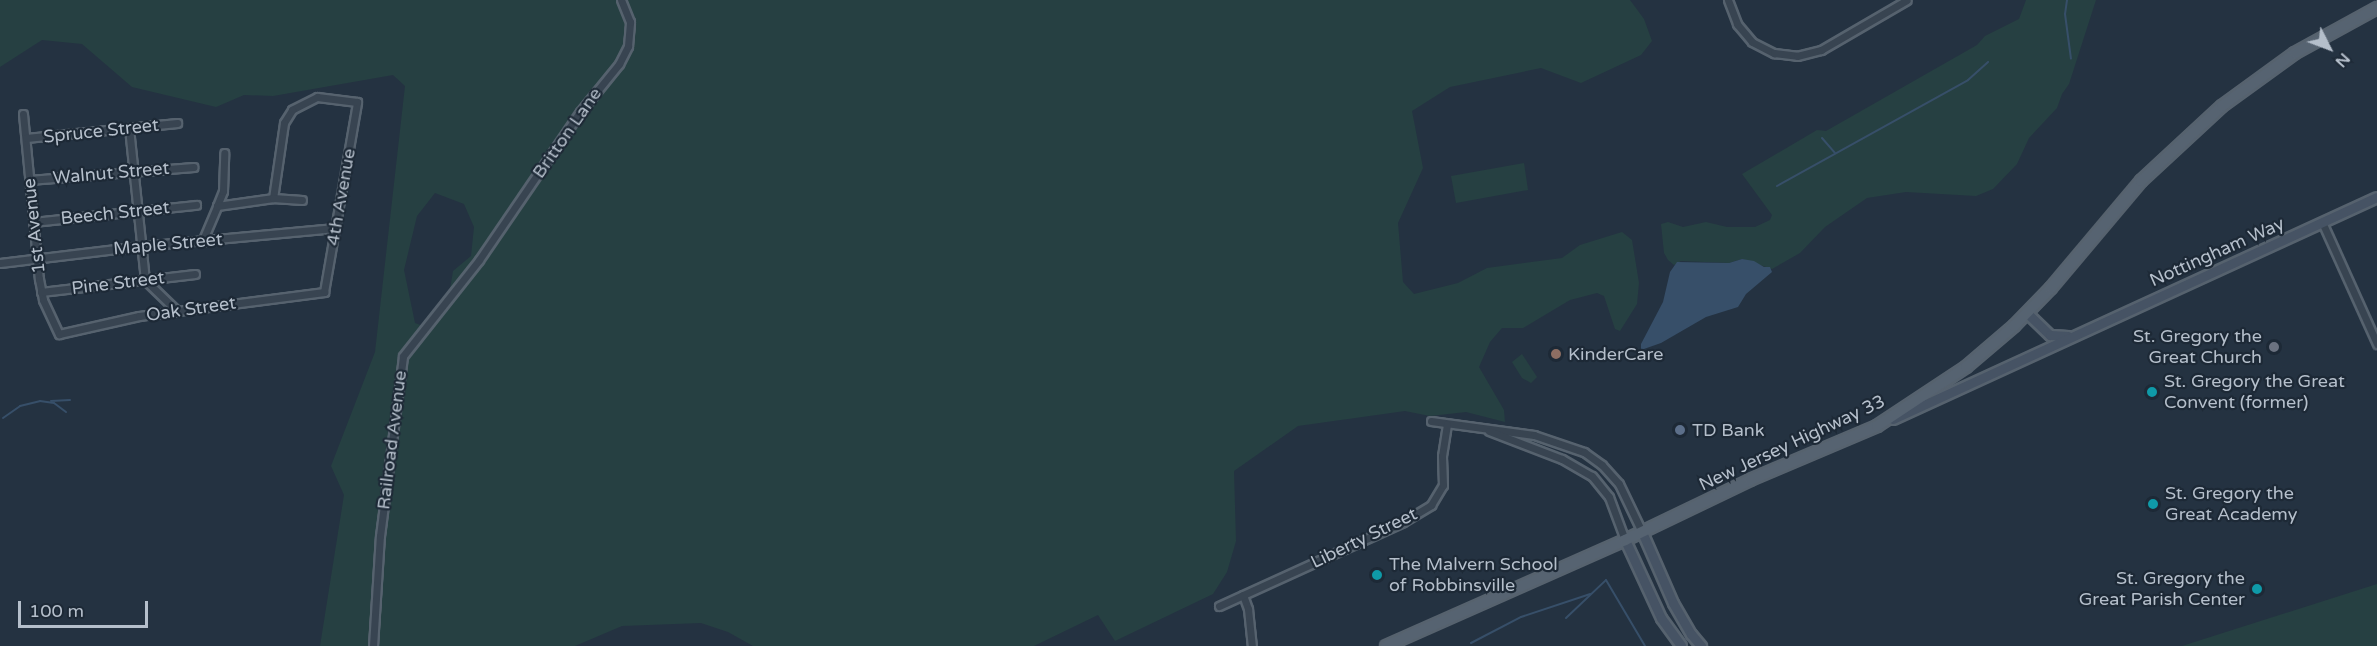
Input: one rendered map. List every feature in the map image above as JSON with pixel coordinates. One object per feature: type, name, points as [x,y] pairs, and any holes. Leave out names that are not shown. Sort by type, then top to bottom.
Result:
[{"type":"main road","name":"New Jersey Highway 33","points":[[1386,646],[1625,540],[1750,480],[1877,426],[1966,367],[2028,313],[2141,181],[2208,118],[2295,53],[2377,8]]},
{"type":"street","name":"Britton Lane","points":[[479,260],[580,112],[619,64],[628,46],[630,22],[621,0]]},
{"type":"street","points":[[1728,0],[1737,24],[1752,42],[1774,53],[1797,56],[1821,50],[1907,0]]},
{"type":"street","name":"4th Avenue","points":[[273,198],[284,123],[292,110],[317,96],[357,102],[324,292]]},
{"type":"street","name":"1st Avenue","points":[[23,114],[41,292],[59,334]]},
{"type":"street","name":"Spruce Street","points":[[26,138],[177,123]]},
{"type":"street","points":[[129,128],[145,280],[177,311]]},
{"type":"street","points":[[202,242],[223,191],[224,153]]},
{"type":"street","name":"Walnut Street","points":[[29,180],[193,166]]},
{"type":"street","name":"Nottingham Way","points":[[1877,426],[2048,350],[2071,336],[2377,197]]},
{"type":"street","points":[[217,206],[273,198],[302,200]]},
{"type":"street","name":"Beech Street","points":[[33,222],[196,205]]},
{"type":"street","points":[[2322,222],[2377,344]]},
{"type":"street","name":"Maple Street","points":[[0,263],[36,256],[335,228]]},
{"type":"street","name":"Railroad Avenue","points":[[373,646],[380,536],[403,356],[479,260]]},
{"type":"street","name":"Pine Street","points":[[41,292],[195,274]]},
{"type":"street","name":"Oak Street","points":[[59,334],[139,316],[324,292]]},
{"type":"street","points":[[2028,313],[2049,335],[2071,336]]},
{"type":"street","points":[[1431,421],[1533,435],[1567,444],[1594,458],[1619,484],[1673,603],[1691,634],[1701,646]]},
{"type":"street","name":"Liberty Street","points":[[1219,606],[1403,522],[1431,505],[1443,485],[1442,456],[1447,424]]},
{"type":"street","points":[[1484,429],[1562,459],[1592,476],[1609,497],[1625,540],[1661,618],[1681,646]]},
{"type":"street","points":[[1243,595],[1248,609],[1252,646]]},
{"type":"green space","points":[[0,0],[1630,0],[1644,19],[1652,41],[1641,55],[1581,83],[1541,68],[1450,87],[1412,111],[1423,168],[1398,223],[1403,282],[1414,294],[1458,283],[1487,268],[1562,258],[1580,245],[1622,232],[1632,240],[1639,283],[1637,304],[1620,331],[1615,329],[1604,296],[1597,293],[1570,300],[1523,328],[1502,328],[1490,342],[1479,367],[1504,410],[1505,422],[1466,412],[1430,416],[1405,411],[1298,426],[1234,471],[1236,541],[1227,572],[1213,594],[1115,641],[1098,615],[1034,646],[753,646],[728,632],[701,623],[622,626],[575,646],[320,646],[344,495],[331,466],[375,352],[405,86],[393,75],[273,96],[244,95],[216,107],[132,87],[82,44],[42,40],[0,67]],"holes":[[[435,193],[464,204],[474,227],[471,256],[453,271],[447,308],[431,329],[415,323],[404,270],[417,216]]]},
{"type":"green space","points":[[2026,0],[2096,0],[2069,84],[2057,108],[2029,138],[2017,164],[1993,189],[1976,196],[1906,192],[1867,198],[1825,227],[1800,253],[1772,269],[1742,259],[1729,263],[1681,261],[1674,265],[1668,260],[1664,253],[1661,224],[1668,222],[1683,227],[1706,222],[1727,227],[1755,227],[1770,220],[1772,215],[1742,174],[1817,130],[1826,131],[1977,45],[1985,36],[2019,19]]},
{"type":"green space","points":[[1524,163],[1528,190],[1456,203],[1451,176]]},
{"type":"green space","points":[[1522,354],[1537,377],[1531,383],[1522,378],[1512,362]]},
{"type":"green space","points":[[2377,584],[2377,646],[2182,646]]},
{"type":"water","points":[[1742,259],[1770,267],[1772,272],[1746,294],[1738,307],[1706,317],[1661,343],[1641,350],[1641,344],[1663,302],[1670,272],[1677,262],[1729,263]]},
{"type":"waterway","points":[[2067,0],[2065,14],[2071,59]]},
{"type":"waterway","points":[[1777,186],[1968,80],[1988,62]]},
{"type":"waterway","points":[[1822,138],[1835,153]]},
{"type":"waterway","points":[[51,401],[70,400]]},
{"type":"waterway","points":[[3,418],[20,406],[40,401],[54,403],[66,412]]},
{"type":"waterway","points":[[1566,618],[1606,580],[1645,646]]},
{"type":"waterway","points":[[1471,643],[1521,617],[1590,594]]},
{"type":"place","name":"St. Gregory the Great Church","points":[[2274,347]]},
{"type":"place","name":"KinderCare","points":[[1556,354]]},
{"type":"place","name":"St. Gregory the Great Convent (former)","points":[[2152,392]]},
{"type":"place","name":"TD Bank","points":[[1680,430]]},
{"type":"place","name":"St. Gregory the Great Academy","points":[[2153,504]]},
{"type":"place","name":"The Malvern School of Robbinsville","points":[[1377,575]]},
{"type":"place","name":"St. Gregory the Great Parish Center","points":[[2257,589]]}]
